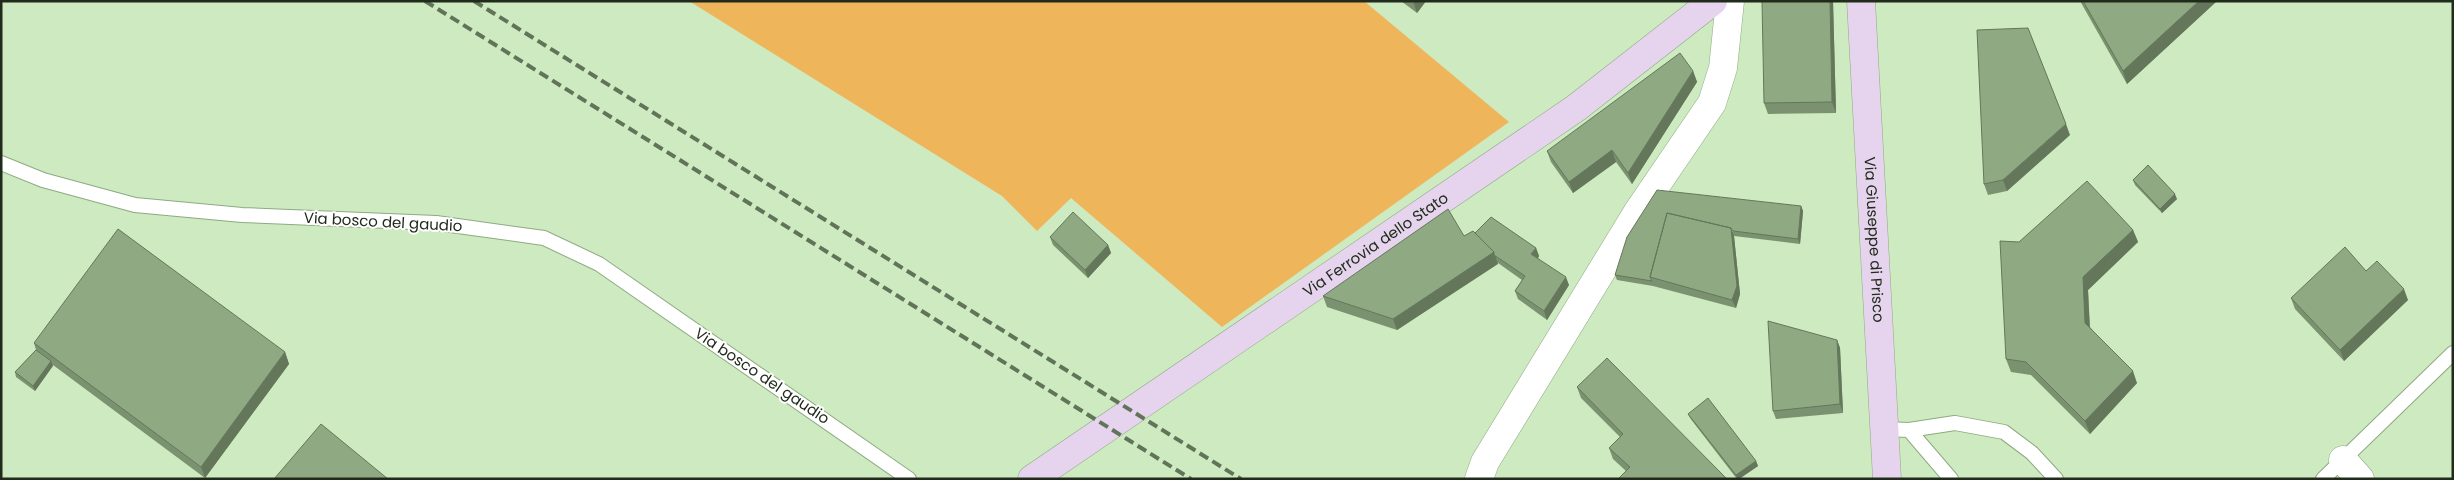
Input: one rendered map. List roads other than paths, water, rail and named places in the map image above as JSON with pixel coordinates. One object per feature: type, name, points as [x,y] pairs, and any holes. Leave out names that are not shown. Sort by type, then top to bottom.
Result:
[{"type":"main road","name":"Via Ferrovia dello Stato","points":[[1032,479],[1576,108],[1713,1]]},
{"type":"main road","name":"Via Giuseppe di Prisco","points":[[1861,1],[1896,429],[1887,479]]},
{"type":"street","points":[[1479,479],[1485,462],[1607,261],[1712,103],[1723,68],[1730,1]]},
{"type":"lane","name":"Via bosco del gaudio","points":[[1,163],[42,180],[135,205],[242,215],[436,222],[544,238],[599,264],[909,479]]},
{"type":"lane","points":[[2323,479],[2351,469],[2453,353]]},
{"type":"lane","points":[[1896,429],[1955,424],[2004,432],[2032,453],[2056,479]]},
{"type":"lane","points":[[1896,429],[1951,479]]},
{"type":"railway","points":[[425,1],[1191,479]]},
{"type":"railway","points":[[474,1],[1241,479]]}]
